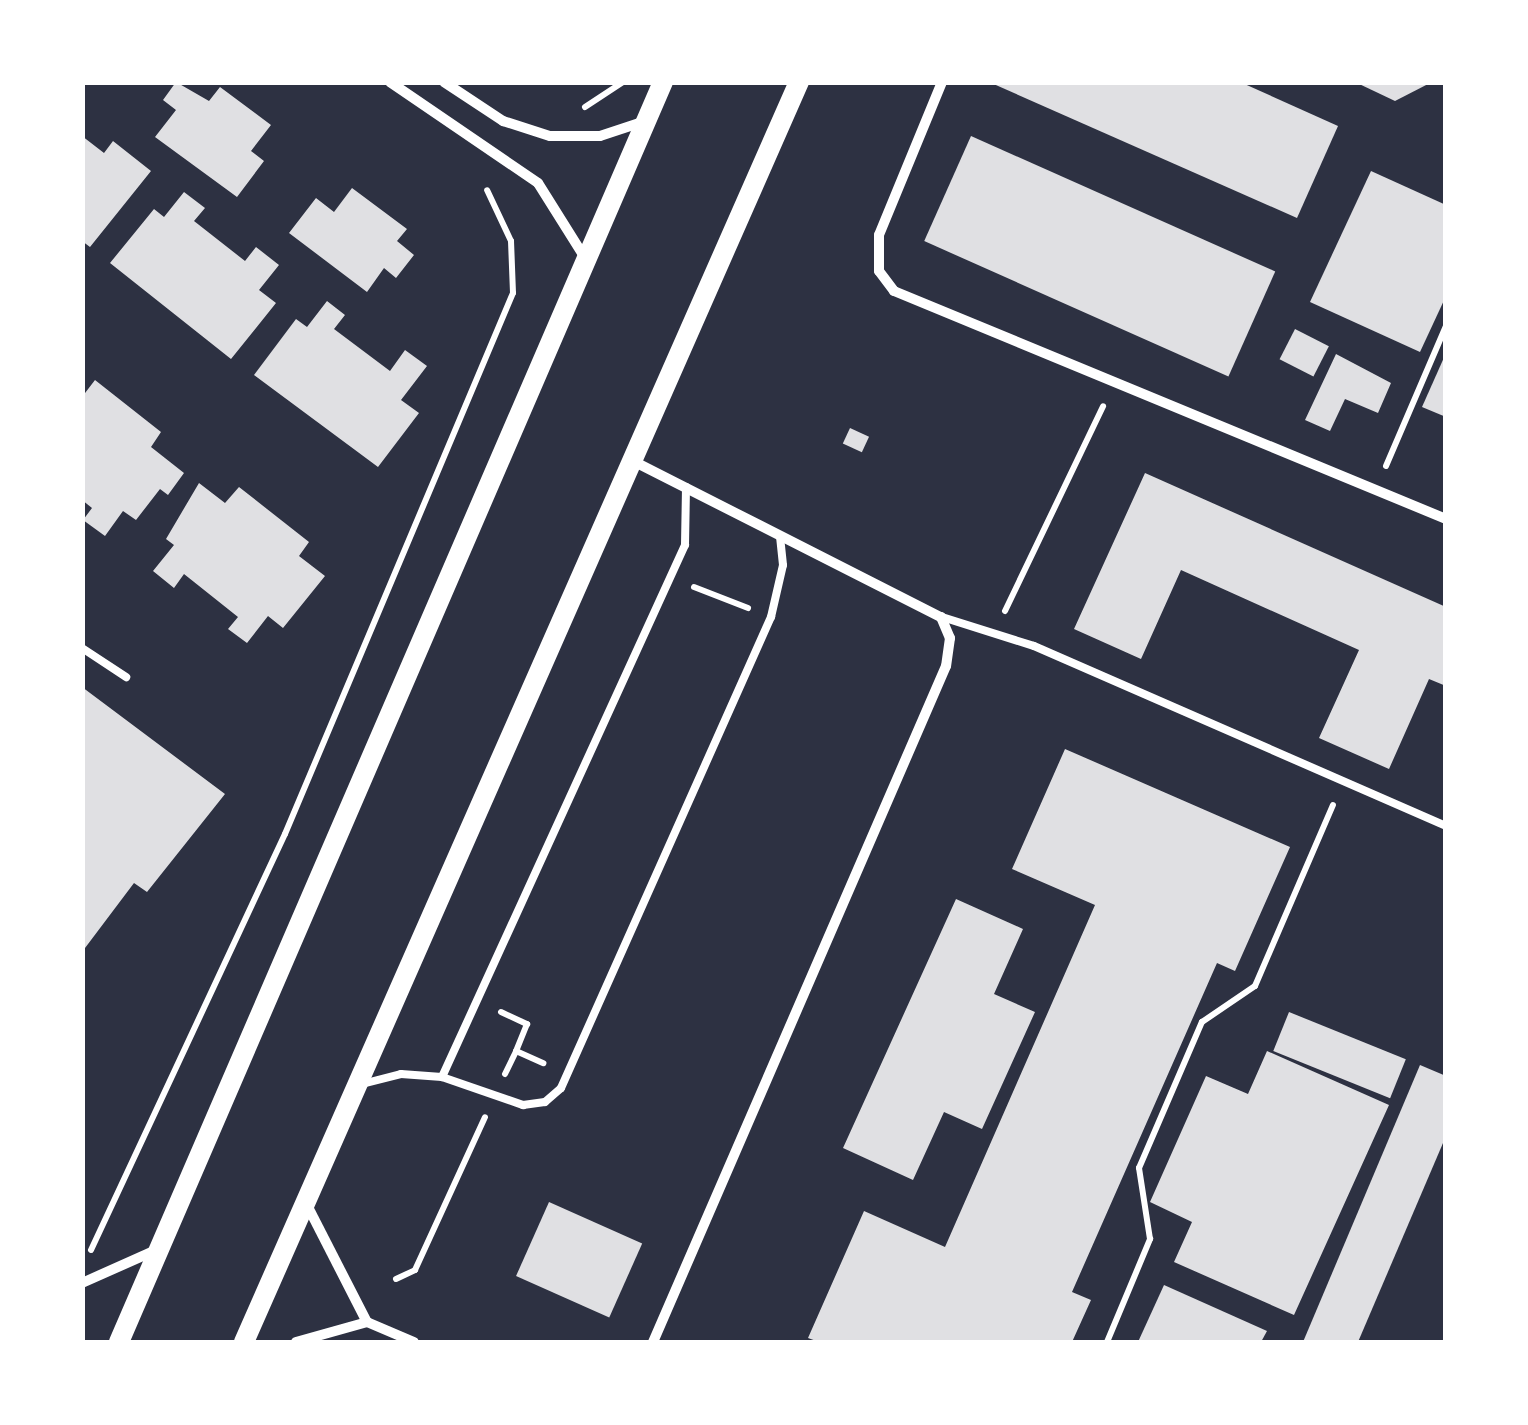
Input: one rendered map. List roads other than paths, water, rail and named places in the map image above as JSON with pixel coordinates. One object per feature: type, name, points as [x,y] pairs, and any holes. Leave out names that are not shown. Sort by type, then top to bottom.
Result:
[{"type":"main road","points":[[118,1342],[663,82]]},
{"type":"main road","points":[[244,1342],[799,82]]},
{"type":"street","points":[[390,82],[538,183],[587,262]]},
{"type":"street","points":[[444,82],[503,121],[550,136],[600,136],[646,121]]},
{"type":"street","points":[[942,82],[879,236],[879,271],[894,291],[1446,519]]},
{"type":"street","points":[[632,460],[941,617],[950,638],[946,666],[652,1342]]},
{"type":"street","points":[[306,1202],[366,1322]]},
{"type":"street","points":[[82,1283],[160,1248]]},
{"type":"street","points":[[296,1342],[366,1322],[414,1342]]},
{"type":"lane","points":[[442,1076],[670,578],[688,530],[686,487]]},
{"type":"lane","points":[[358,1086],[401,1074],[442,1076],[534,1105],[554,1096],[567,1075],[771,617],[783,564],[780,536]]},
{"type":"lane","points":[[941,617],[994,634],[1446,826]]},
{"type":"lane","points":[[82,648],[126,677]]}]
